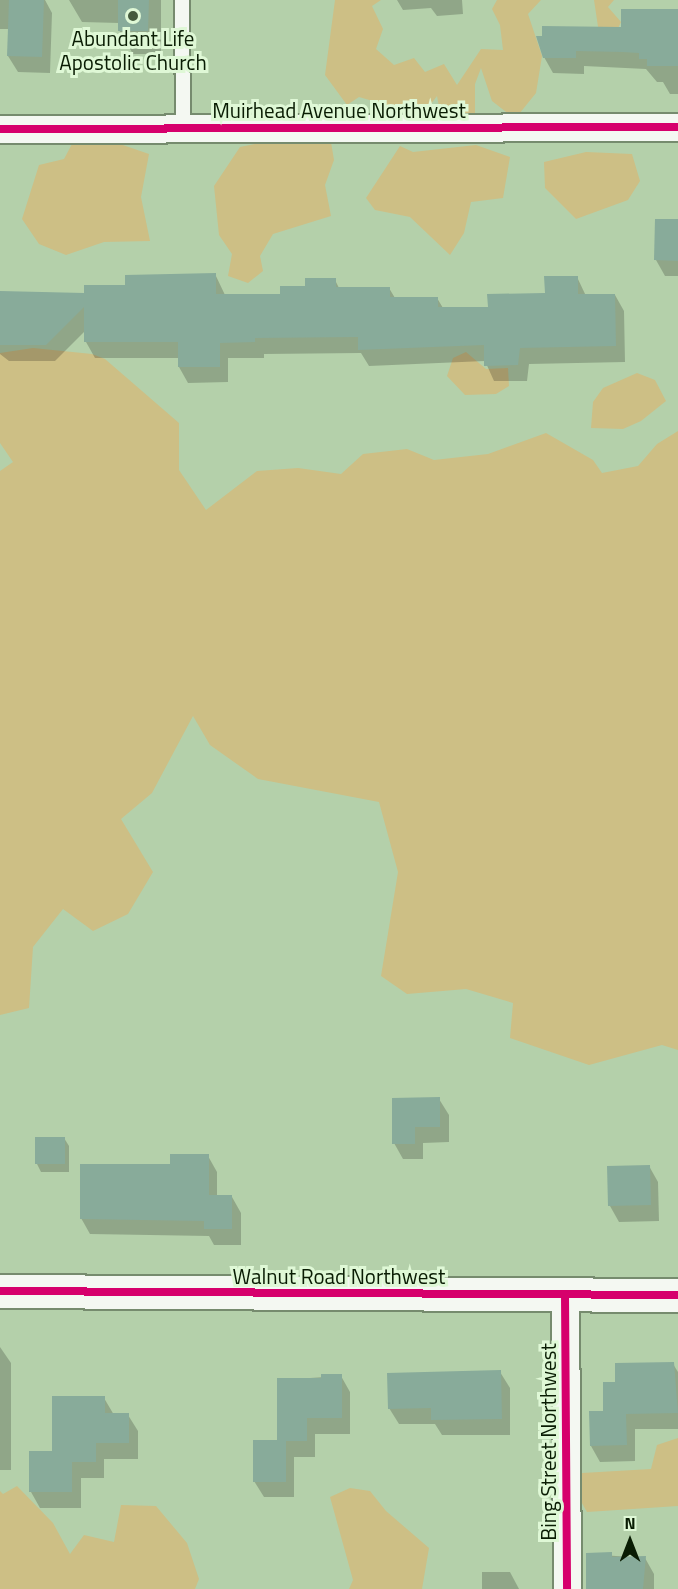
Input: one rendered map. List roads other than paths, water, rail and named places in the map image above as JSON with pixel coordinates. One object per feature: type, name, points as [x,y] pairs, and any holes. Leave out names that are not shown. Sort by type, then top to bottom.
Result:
[{"type":"street","name":"Muirhead Avenue Northwest","points":[[0,129],[678,128]]},
{"type":"street","name":"Walnut Road Northwest","points":[[0,1291],[678,1295]]},
{"type":"street","name":"Bing Street Northwest","points":[[565,1296],[567,1589]]},
{"type":"lane","points":[[182,0],[183,128]]},
{"type":"place","name":"Abundant Life Apostolic Church","points":[[133,16]]}]
